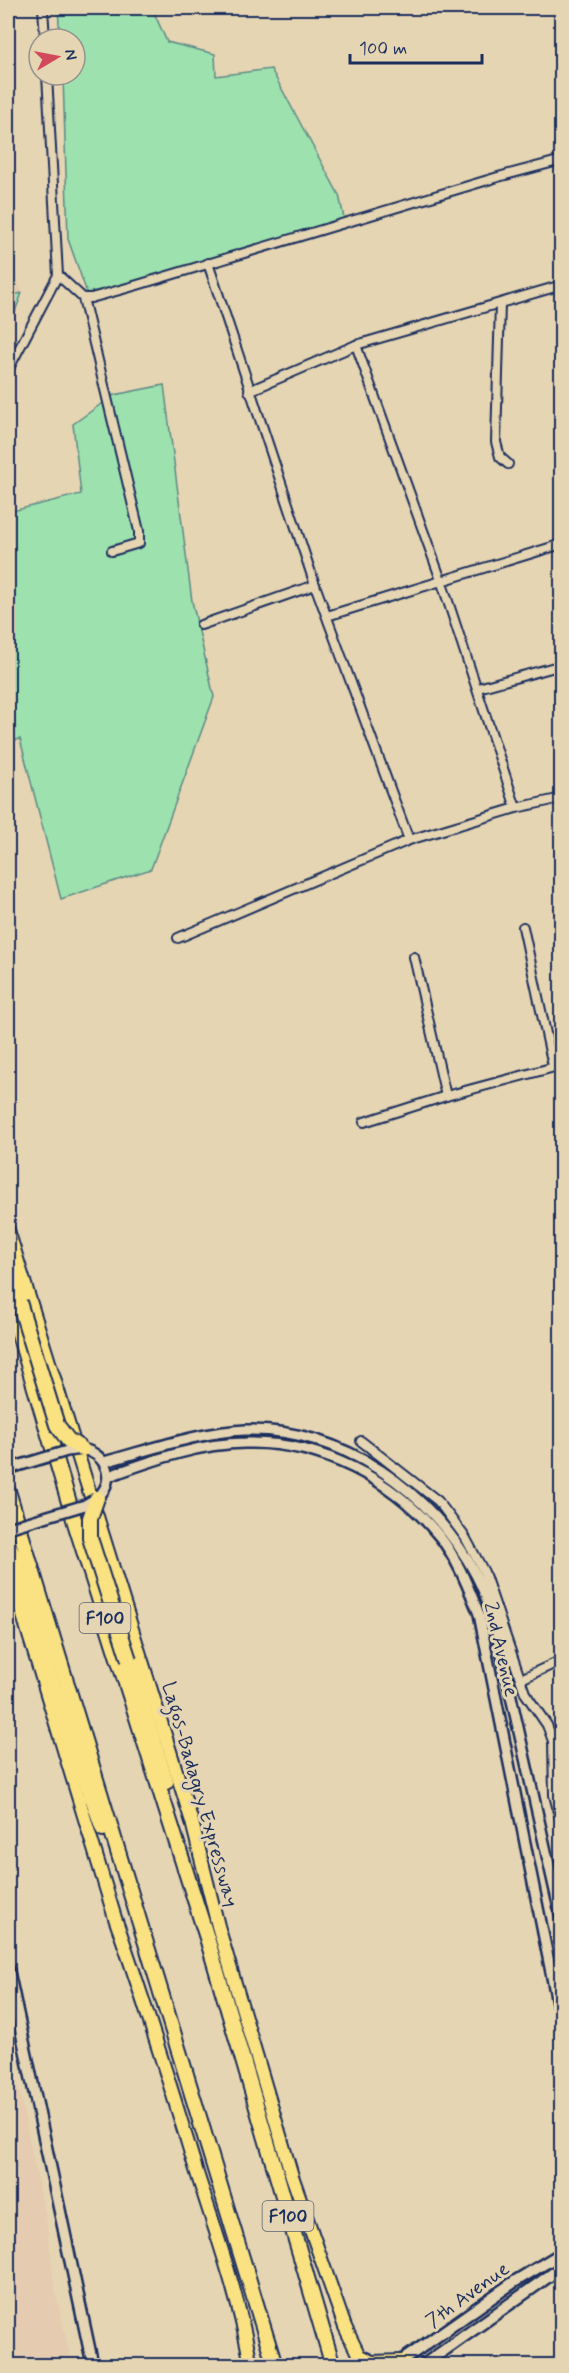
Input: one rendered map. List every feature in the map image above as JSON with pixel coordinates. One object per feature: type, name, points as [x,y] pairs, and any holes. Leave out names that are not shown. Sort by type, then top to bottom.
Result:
[{"type":"highway","points":[[8,1265],[13,1299],[57,1425],[68,1440],[82,1449]]},
{"type":"highway","name":"Lagos-Badagry Expressway","points":[[13,1299],[76,1526],[207,1938],[304,2275],[333,2366]]},
{"type":"highway","name":"F100","points":[[8,1491],[274,2366]]},
{"type":"highway","points":[[98,1498],[90,1518],[90,1538],[178,1824],[207,1938]]},
{"type":"highway","points":[[8,1544],[16,1560],[53,1685],[104,1834],[145,1940]]},
{"type":"main road","name":"Lagos-Badagry Expressway","points":[[8,1230],[192,1822],[221,1935],[292,2176],[345,2327],[363,2361]]},
{"type":"main road","points":[[8,1566],[115,1918],[136,1976],[216,2234],[247,2344],[250,2366]]},
{"type":"main road","points":[[8,1969],[93,2366]]},
{"type":"main road","points":[[8,1995],[88,2366]]},
{"type":"main road","name":"7th Avenue","points":[[399,2363],[514,2282],[561,2253]]},
{"type":"main road","points":[[422,2366],[561,2267]]},
{"type":"main road","points":[[363,2361],[399,2363]]},
{"type":"street","points":[[43,8],[44,27]]},
{"type":"street","points":[[558,8],[561,22]]},
{"type":"street","points":[[8,370],[58,275],[48,87]]},
{"type":"street","points":[[58,275],[83,297],[91,298],[561,160]]},
{"type":"street","points":[[208,263],[315,585],[409,840]]},
{"type":"street","points":[[249,391],[356,345],[561,285]]},
{"type":"street","points":[[83,297],[139,531],[139,543],[111,551]]},
{"type":"street","points":[[500,304],[496,442],[500,457],[508,464]]},
{"type":"street","points":[[356,345],[441,580],[516,808]]},
{"type":"street","points":[[327,616],[561,544]]},
{"type":"street","points":[[201,625],[315,585]]},
{"type":"street","points":[[478,688],[561,665]]},
{"type":"street","points":[[178,938],[409,840],[516,808],[561,798]]},
{"type":"street","points":[[364,1122],[446,1096],[557,1066],[523,927]]},
{"type":"street","points":[[414,957],[446,1096]]},
{"type":"street","name":"2nd Avenue","points":[[104,1462],[213,1434],[246,1430],[283,1433],[323,1442],[364,1460],[409,1490],[436,1517],[457,1542],[485,1594],[518,1725],[561,1922]]},
{"type":"street","points":[[361,1441],[438,1501],[465,1537],[484,1572],[529,1700],[546,1725],[553,1741],[554,1795],[561,1826]]},
{"type":"street","name":"2nd Avenue","points":[[109,1476],[213,1446],[245,1443],[278,1444],[313,1452],[354,1467],[382,1484],[439,1537],[455,1560],[479,1614],[561,2027]]},
{"type":"street","points":[[8,1469],[67,1451],[82,1449],[96,1454],[104,1462],[109,1476],[107,1487],[98,1498],[85,1505],[8,1528]]},
{"type":"street","points":[[521,1679],[561,1660]]},
{"type":"shaded area","points":[[8,247],[22,293],[8,296]]},
{"type":"shaded area","points":[[8,2039],[46,2219],[55,2289],[72,2365],[8,2365]]},
{"type":"green space","points":[[58,8],[152,8],[167,42],[215,54],[216,76],[271,69],[339,195],[346,227],[215,265],[87,293],[68,239],[63,87],[87,87],[87,27],[59,27]]},
{"type":"green space","points":[[22,293],[13,317],[8,319],[8,296]]},
{"type":"green space","points":[[164,385],[192,601],[214,697],[151,869],[61,899],[20,739],[8,742],[8,512],[81,494],[73,424],[114,395]]}]
